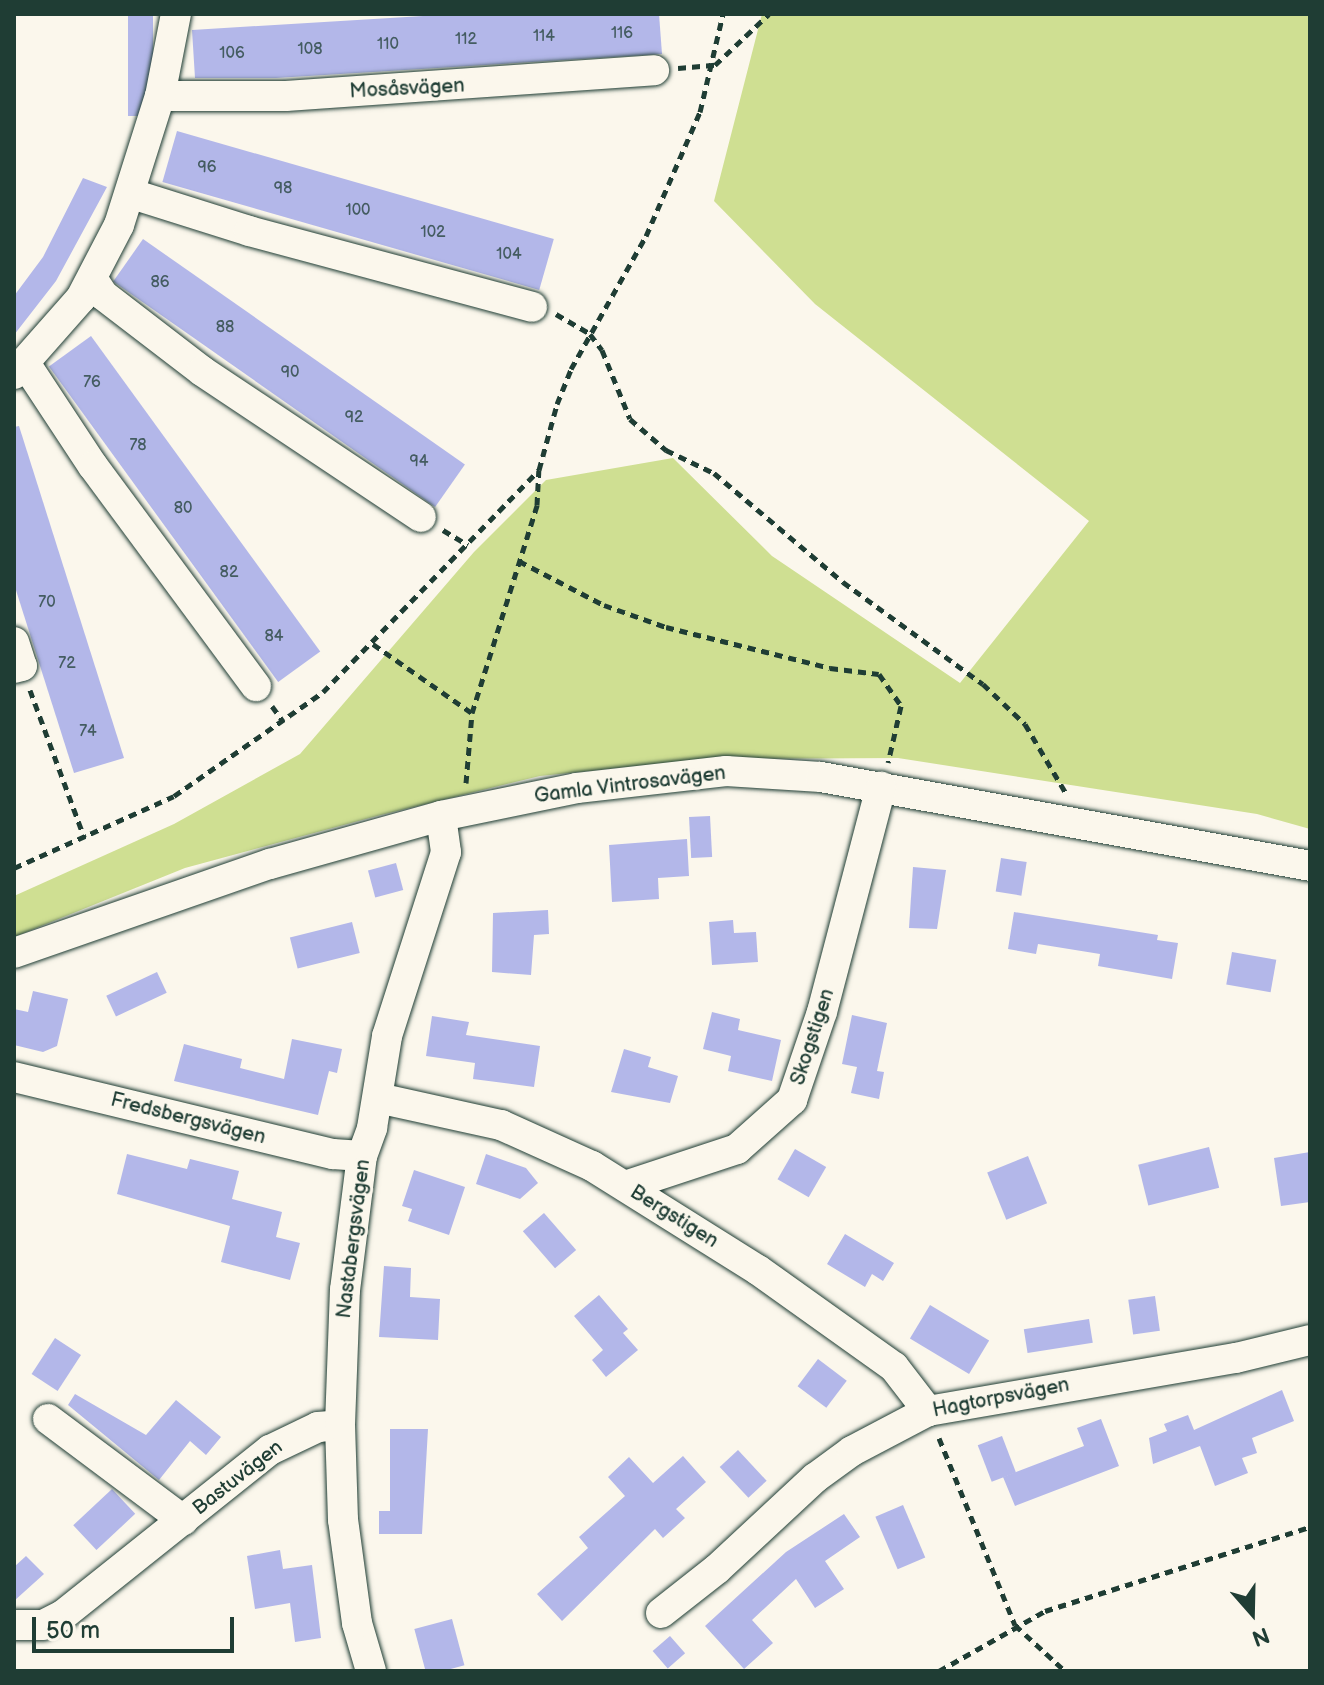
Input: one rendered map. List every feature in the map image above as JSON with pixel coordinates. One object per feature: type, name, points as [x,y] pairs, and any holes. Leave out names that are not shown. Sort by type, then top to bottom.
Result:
[{"type":"street","points":[[176,14],[160,96],[132,194],[81,298],[20,368],[256,686]]},
{"type":"street","name":"Mosåsvägen","points":[[160,96],[286,96],[654,70]]},
{"type":"street","points":[[132,194],[249,231],[532,307]]},
{"type":"street","points":[[92,278],[103,295],[202,371],[421,517]]},
{"type":"street","name":"Gamla Vintrosavägen","points":[[14,953],[270,864],[452,814],[577,788],[726,771],[881,787],[1310,866]]},
{"type":"street","name":"Skogstigen","points":[[625,1186],[706,1163],[737,1149],[792,1100],[822,1012],[881,787]]},
{"type":"street","name":"Nastabergsvägen","points":[[371,1671],[346,1563],[340,1425],[345,1290],[362,1156],[378,1098],[387,1036],[446,852],[452,814]]},
{"type":"street","name":"Fredsbergsvägen","points":[[14,1077],[321,1151],[362,1156]]},
{"type":"street","name":"Bergstigen","points":[[378,1098],[501,1125],[625,1186],[758,1270],[894,1367],[928,1411]]},
{"type":"street","name":"Hagtorpsvägen","points":[[661,1613],[717,1569],[815,1478],[852,1451],[928,1411],[1236,1358],[1310,1340]]},
{"type":"street","name":"Bastuvägen","points":[[48,1419],[183,1520]]},
{"type":"street","name":"Bastuvägen","points":[[14,1625],[43,1625],[63,1615],[290,1437],[340,1425]]},
{"type":"path","points":[[452,814],[472,713],[537,505],[539,470],[557,404],[590,334],[646,236],[700,112],[715,65],[723,14]]},
{"type":"path","points":[[715,65],[769,14]]},
{"type":"path","points":[[532,307],[557,314],[590,334],[602,350],[630,419],[666,450],[714,473],[843,582],[983,684],[1025,724],[1052,762],[1079,823]]},
{"type":"path","points":[[14,868],[207,777],[323,692],[539,470]]},
{"type":"path","points":[[519,561],[604,605],[666,627],[830,668],[879,674],[901,706],[881,787]]},
{"type":"path","points":[[373,644],[472,713]]},
{"type":"path","points":[[17,659],[84,837]]},
{"type":"path","points":[[928,1411],[1015,1625],[1065,1671]]},
{"type":"path","points":[[939,1671],[1015,1625],[1078,1599],[1310,1527]]},
{"type":"green space","points":[[762,14],[1310,14],[1310,829],[1257,814],[898,758],[708,759],[540,776],[377,816],[185,868],[14,937],[14,896],[174,824],[300,754],[474,552],[546,480],[673,458],[772,556],[960,683],[1089,521],[815,304],[714,201]]},
{"type":"building","points":[[128,14],[153,14],[153,116],[128,116]]},
{"type":"building","points":[[456,14],[659,14],[662,54],[276,78],[195,78],[192,30]]},
{"type":"building","points":[[177,131],[554,239],[539,290],[162,182]]},
{"type":"building","points":[[83,178],[107,187],[56,281],[14,335],[14,296],[43,257]]},
{"type":"building","points":[[143,239],[465,464],[435,507],[113,282]]},
{"type":"building","points":[[91,336],[320,652],[278,682],[49,367]]},
{"type":"building","points":[[19,426],[124,758],[74,773],[14,584],[14,427]]},
{"type":"building","points":[[710,816],[712,857],[691,858],[689,817]]},
{"type":"building","points":[[687,839],[689,876],[658,878],[659,899],[612,902],[609,845]]},
{"type":"building","points":[[1001,858],[1027,862],[1021,896],[996,892]]},
{"type":"building","points":[[396,863],[403,890],[375,898],[368,871]]},
{"type":"building","points":[[913,867],[946,870],[937,929],[909,928]]},
{"type":"building","points":[[548,910],[549,934],[534,935],[531,975],[492,972],[493,913]]},
{"type":"building","points":[[1014,912],[1158,935],[1157,940],[1178,943],[1172,979],[1098,966],[1100,954],[1038,944],[1036,954],[1008,949]]},
{"type":"building","points":[[733,920],[734,933],[756,932],[758,962],[712,965],[709,922]]},
{"type":"building","points":[[352,922],[360,953],[298,969],[290,937]]},
{"type":"building","points":[[1232,952],[1276,960],[1271,992],[1226,984]]},
{"type":"building","points":[[157,972],[167,993],[116,1017],[106,996]]},
{"type":"building","points":[[33,991],[68,999],[57,1046],[43,1052],[14,1045],[14,1009],[28,1012]]},
{"type":"building","points":[[712,1012],[740,1019],[738,1030],[781,1040],[772,1081],[728,1071],[731,1056],[703,1049]]},
{"type":"building","points":[[852,1015],[887,1023],[877,1071],[884,1072],[879,1099],[851,1093],[857,1067],[842,1064]]},
{"type":"building","points":[[432,1016],[469,1022],[466,1035],[540,1046],[534,1087],[473,1079],[475,1063],[426,1056]]},
{"type":"building","points":[[292,1039],[342,1049],[337,1073],[329,1071],[318,1115],[174,1081],[184,1044],[242,1059],[240,1068],[284,1079]]},
{"type":"building","points":[[624,1049],[651,1057],[648,1067],[678,1076],[670,1103],[611,1092]]},
{"type":"building","points":[[1209,1147],[1219,1188],[1148,1205],[1138,1165]]},
{"type":"building","points":[[795,1149],[826,1167],[809,1197],[778,1179]]},
{"type":"building","points":[[1310,1152],[1310,1202],[1281,1206],[1274,1158]]},
{"type":"building","points":[[127,1154],[187,1169],[190,1159],[239,1171],[232,1199],[282,1212],[276,1237],[300,1243],[290,1280],[221,1262],[230,1226],[117,1194]]},
{"type":"building","points":[[486,1154],[526,1168],[538,1183],[520,1199],[476,1184]]},
{"type":"building","points":[[1028,1156],[1047,1203],[1006,1220],[987,1172]]},
{"type":"building","points":[[414,1170],[465,1187],[449,1235],[408,1221],[412,1209],[402,1206]]},
{"type":"building","points":[[544,1213],[576,1250],[555,1268],[523,1231]]},
{"type":"building","points":[[845,1234],[894,1263],[883,1281],[872,1274],[865,1287],[827,1264]]},
{"type":"building","points":[[384,1266],[411,1268],[410,1297],[440,1299],[438,1340],[379,1337]]},
{"type":"building","points":[[599,1295],[628,1329],[623,1333],[638,1350],[606,1377],[592,1360],[603,1350],[574,1316]]},
{"type":"building","points":[[1155,1296],[1160,1331],[1133,1334],[1128,1300]]},
{"type":"building","points":[[930,1305],[989,1341],[969,1374],[910,1338]]},
{"type":"building","points":[[1089,1319],[1093,1343],[1028,1353],[1024,1329]]},
{"type":"building","points":[[55,1338],[81,1355],[58,1391],[32,1374]]},
{"type":"building","points":[[818,1359],[847,1381],[826,1408],[798,1386]]},
{"type":"building","points":[[1282,1390],[1294,1421],[1252,1438],[1257,1453],[1242,1458],[1248,1473],[1215,1486],[1200,1446],[1153,1464],[1149,1438],[1167,1431],[1164,1424],[1188,1415],[1194,1430]]},
{"type":"building","points":[[75,1394],[146,1435],[176,1400],[221,1437],[206,1455],[190,1441],[159,1480],[68,1405]]},
{"type":"building","points":[[1101,1419],[1119,1466],[1015,1506],[1003,1477],[1084,1446],[1077,1428]]},
{"type":"building","points":[[390,1429],[428,1429],[422,1534],[379,1534],[379,1511],[390,1511]]},
{"type":"building","points":[[1002,1436],[1016,1472],[992,1482],[978,1445]]},
{"type":"building","points":[[738,1450],[767,1481],[748,1498],[720,1467]]},
{"type":"building","points":[[683,1456],[706,1482],[676,1509],[685,1518],[663,1538],[655,1529],[562,1621],[537,1594],[588,1548],[579,1537],[625,1496],[608,1477],[629,1457],[653,1483]]},
{"type":"building","points":[[112,1489],[135,1514],[96,1550],[73,1525]]},
{"type":"building","points":[[903,1505],[925,1557],[898,1569],[875,1517]]},
{"type":"building","points":[[844,1514],[860,1537],[825,1561],[844,1589],[815,1608],[796,1579],[752,1620],[773,1643],[744,1669],[705,1626],[786,1552]]},
{"type":"building","points":[[280,1550],[283,1569],[312,1565],[321,1638],[295,1642],[290,1603],[255,1609],[247,1556]]},
{"type":"building","points":[[26,1556],[44,1574],[14,1601],[14,1567]]},
{"type":"building","points":[[452,1619],[464,1665],[443,1671],[426,1671],[414,1629]]},
{"type":"building","points":[[670,1636],[685,1653],[668,1668],[653,1651]]}]
